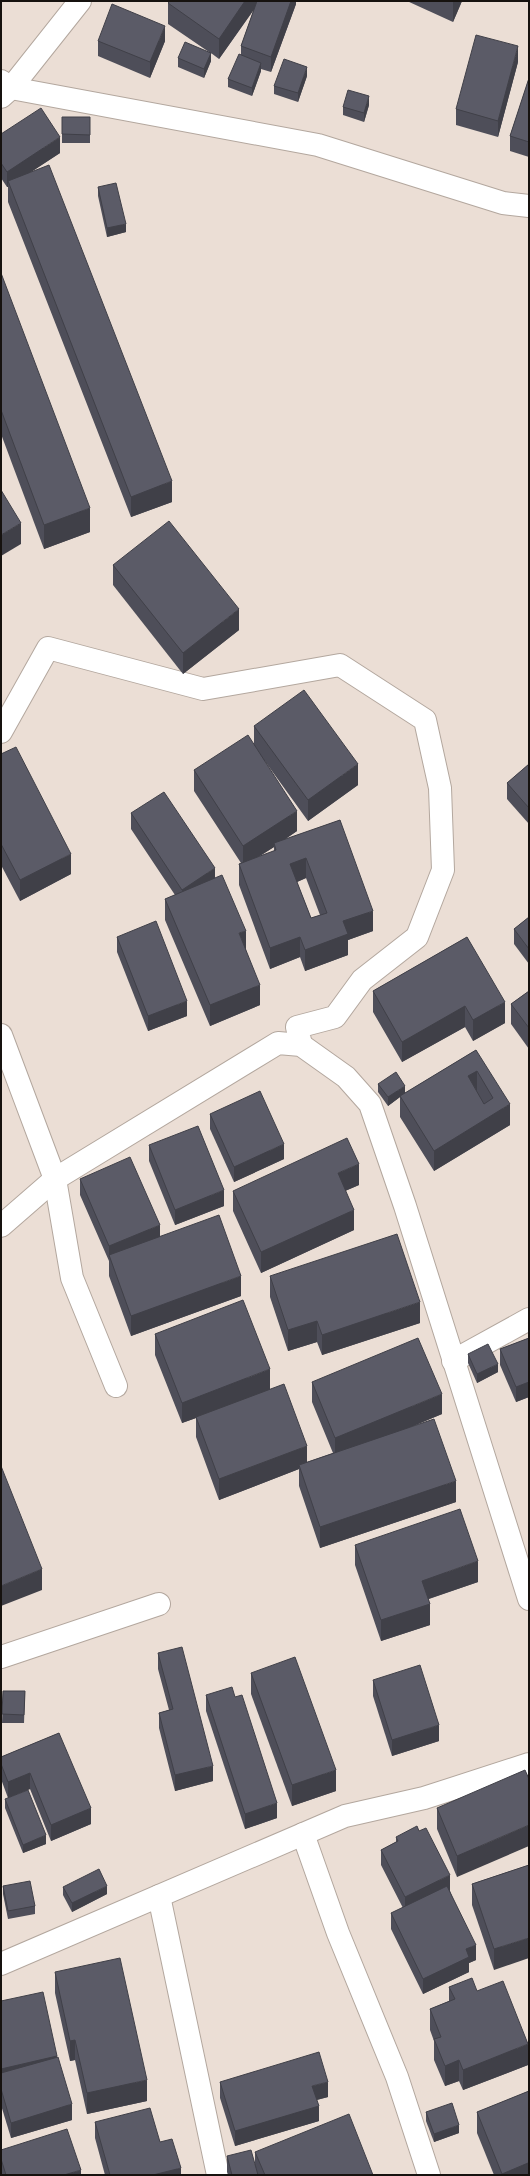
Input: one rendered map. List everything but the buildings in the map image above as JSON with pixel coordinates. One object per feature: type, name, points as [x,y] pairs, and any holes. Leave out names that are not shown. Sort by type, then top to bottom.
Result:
[{"type":"street","points":[[4,88],[80,1]]},
{"type":"street","points":[[4,88],[318,146],[503,202],[529,206]]},
{"type":"street","points":[[1,732],[48,648],[203,689],[340,665],[425,720],[440,788],[443,870],[417,938],[362,980],[335,1017],[297,1028],[301,1045]]},
{"type":"street","points":[[1,1035],[55,1179],[72,1278],[116,1386]]},
{"type":"street","points":[[1,1226],[55,1179],[278,1043],[301,1045],[346,1077],[370,1104],[405,1206],[529,1599]]},
{"type":"street","points":[[453,1361],[529,1319]]},
{"type":"street","points":[[1,1657],[158,1604]]},
{"type":"street","points":[[1,1964],[345,1816],[424,1798],[529,1764]]},
{"type":"street","points":[[303,1834],[338,1933],[397,2077],[429,2175]]},
{"type":"street","points":[[160,1896],[218,2175]]}]
